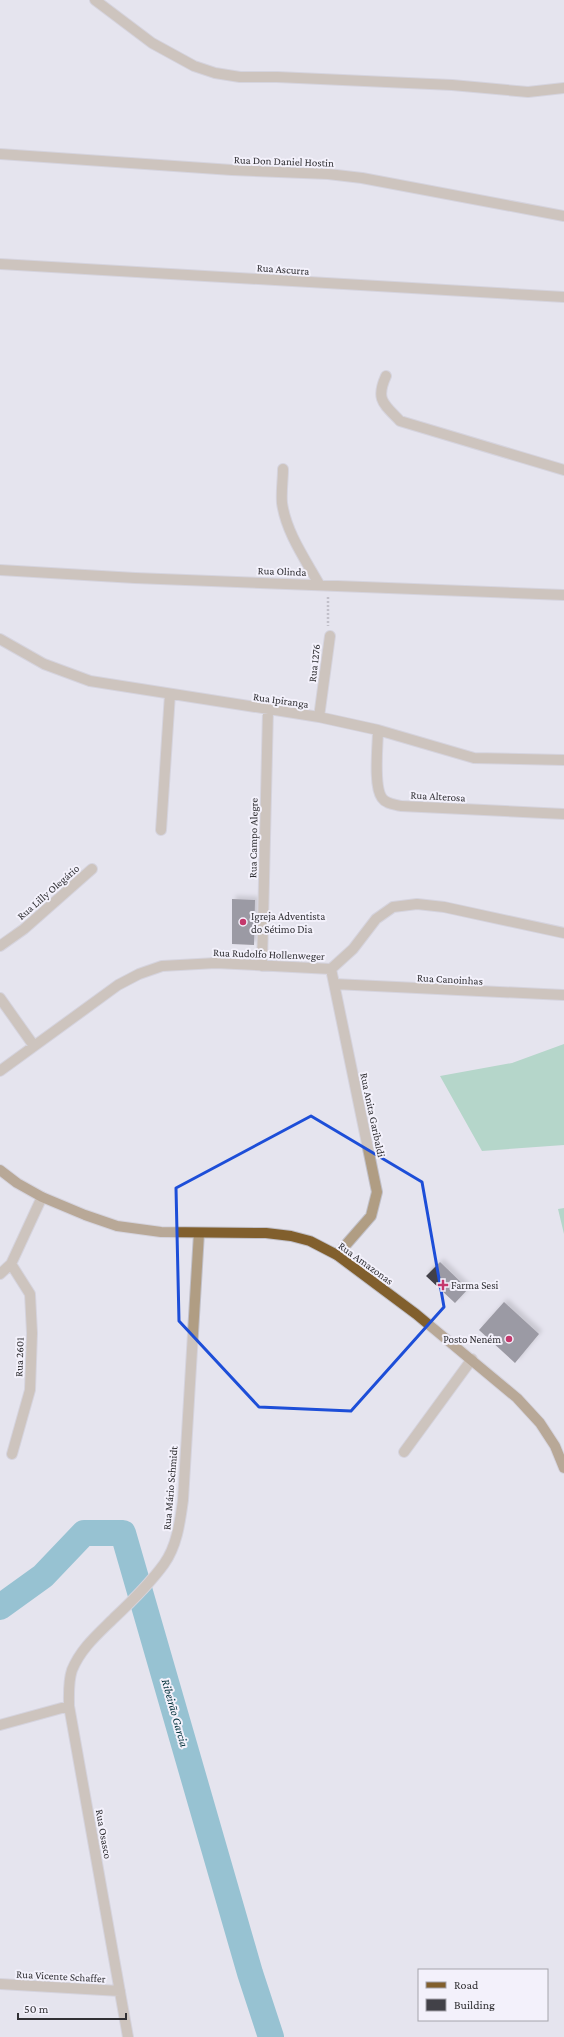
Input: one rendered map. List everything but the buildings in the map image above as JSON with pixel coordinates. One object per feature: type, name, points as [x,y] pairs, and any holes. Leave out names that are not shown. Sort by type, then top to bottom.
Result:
[{"type":"main road","name":"Rua Amazonas","points":[[0,1170],[17,1183],[42,1197],[85,1215],[117,1226],[161,1232],[266,1233],[291,1236],[310,1241],[337,1255],[416,1314],[472,1359],[517,1398],[540,1423],[555,1446],[564,1468]]},
{"type":"street","points":[[95,0],[152,43],[194,66],[215,73],[240,76],[277,76],[452,85],[528,92],[564,88]]},
{"type":"street","name":"Rua Don Daniel Hostin","points":[[0,154],[232,170],[328,174],[564,216]]},
{"type":"street","name":"Rua Ascurra","points":[[0,264],[564,297]]},
{"type":"street","points":[[386,376],[380,389],[383,403],[400,421],[564,470]]},
{"type":"street","points":[[283,469],[282,502],[286,522],[297,545],[324,584]]},
{"type":"street","name":"Rua Olinda","points":[[0,570],[127,577],[564,595]]},
{"type":"street","name":"Rua 1276","points":[[319,717],[330,636]]},
{"type":"street","name":"Rua Ipiranga","points":[[0,640],[44,664],[68,674],[109,685],[319,717],[378,730],[474,758],[564,760]]},
{"type":"street","points":[[161,830],[170,694]]},
{"type":"street","name":"Rua Campo Alegre","points":[[262,966],[268,710]]},
{"type":"street","name":"Rua Alterosa","points":[[378,730],[378,788],[381,798],[389,803],[401,806],[564,814]]},
{"type":"street","name":"Rua Lilly Olegário","points":[[0,946],[24,929],[92,869]]},
{"type":"street","name":"Rua Rudolfo Hollenweger","points":[[0,1071],[92,1002],[118,985],[139,974],[162,966],[216,963],[331,969],[353,949],[376,919],[393,907],[417,904],[444,907],[564,933]]},
{"type":"street","name":"Rua Anita Garibaldi","points":[[331,969],[377,1192],[371,1216],[337,1255]]},
{"type":"street","name":"Rua Canoinhas","points":[[334,984],[564,996]]},
{"type":"street","points":[[0,998],[34,1046]]},
{"type":"street","points":[[0,1274],[11,1264],[42,1197]]},
{"type":"street","name":"Rua Mário Schmidt","points":[[69,1706],[68,1688],[72,1671],[79,1656],[89,1642],[116,1616],[164,1564],[177,1536],[182,1507],[199,1233]]},
{"type":"street","name":"Rua 2601","points":[[11,1264],[30,1294],[32,1333],[30,1390],[12,1454]]},
{"type":"street","points":[[404,1452],[472,1359]]},
{"type":"street","points":[[0,1725],[69,1706]]},
{"type":"street","name":"Rua Osasco","points":[[69,1706],[128,2037]]},
{"type":"street","name":"Rua Vicente Schaffer","points":[[0,1984],[120,1991]]},
{"type":"path","points":[[324,584],[330,636]]},
{"type":"highlighted area","points":[[311,1116],[422,1182],[444,1307],[351,1411],[259,1407],[179,1321],[176,1188]]},
{"type":"green space","points":[[564,1044],[564,1145],[482,1151],[440,1076],[512,1063]]},
{"type":"green space","points":[[564,1208],[564,1234],[558,1209]]},
{"type":"waterway","name":"Ribeirão Garcia","points":[[0,1607],[43,1576],[84,1533],[123,1533],[250,1973],[271,2037]]},
{"type":"place","name":"Igreja Adventista do Sétimo Dia","points":[[243,922]]},
{"type":"place","name":"Farma Sesi","points":[[443,1285]]},
{"type":"place","name":"Posto Neném","points":[[509,1339]]}]
